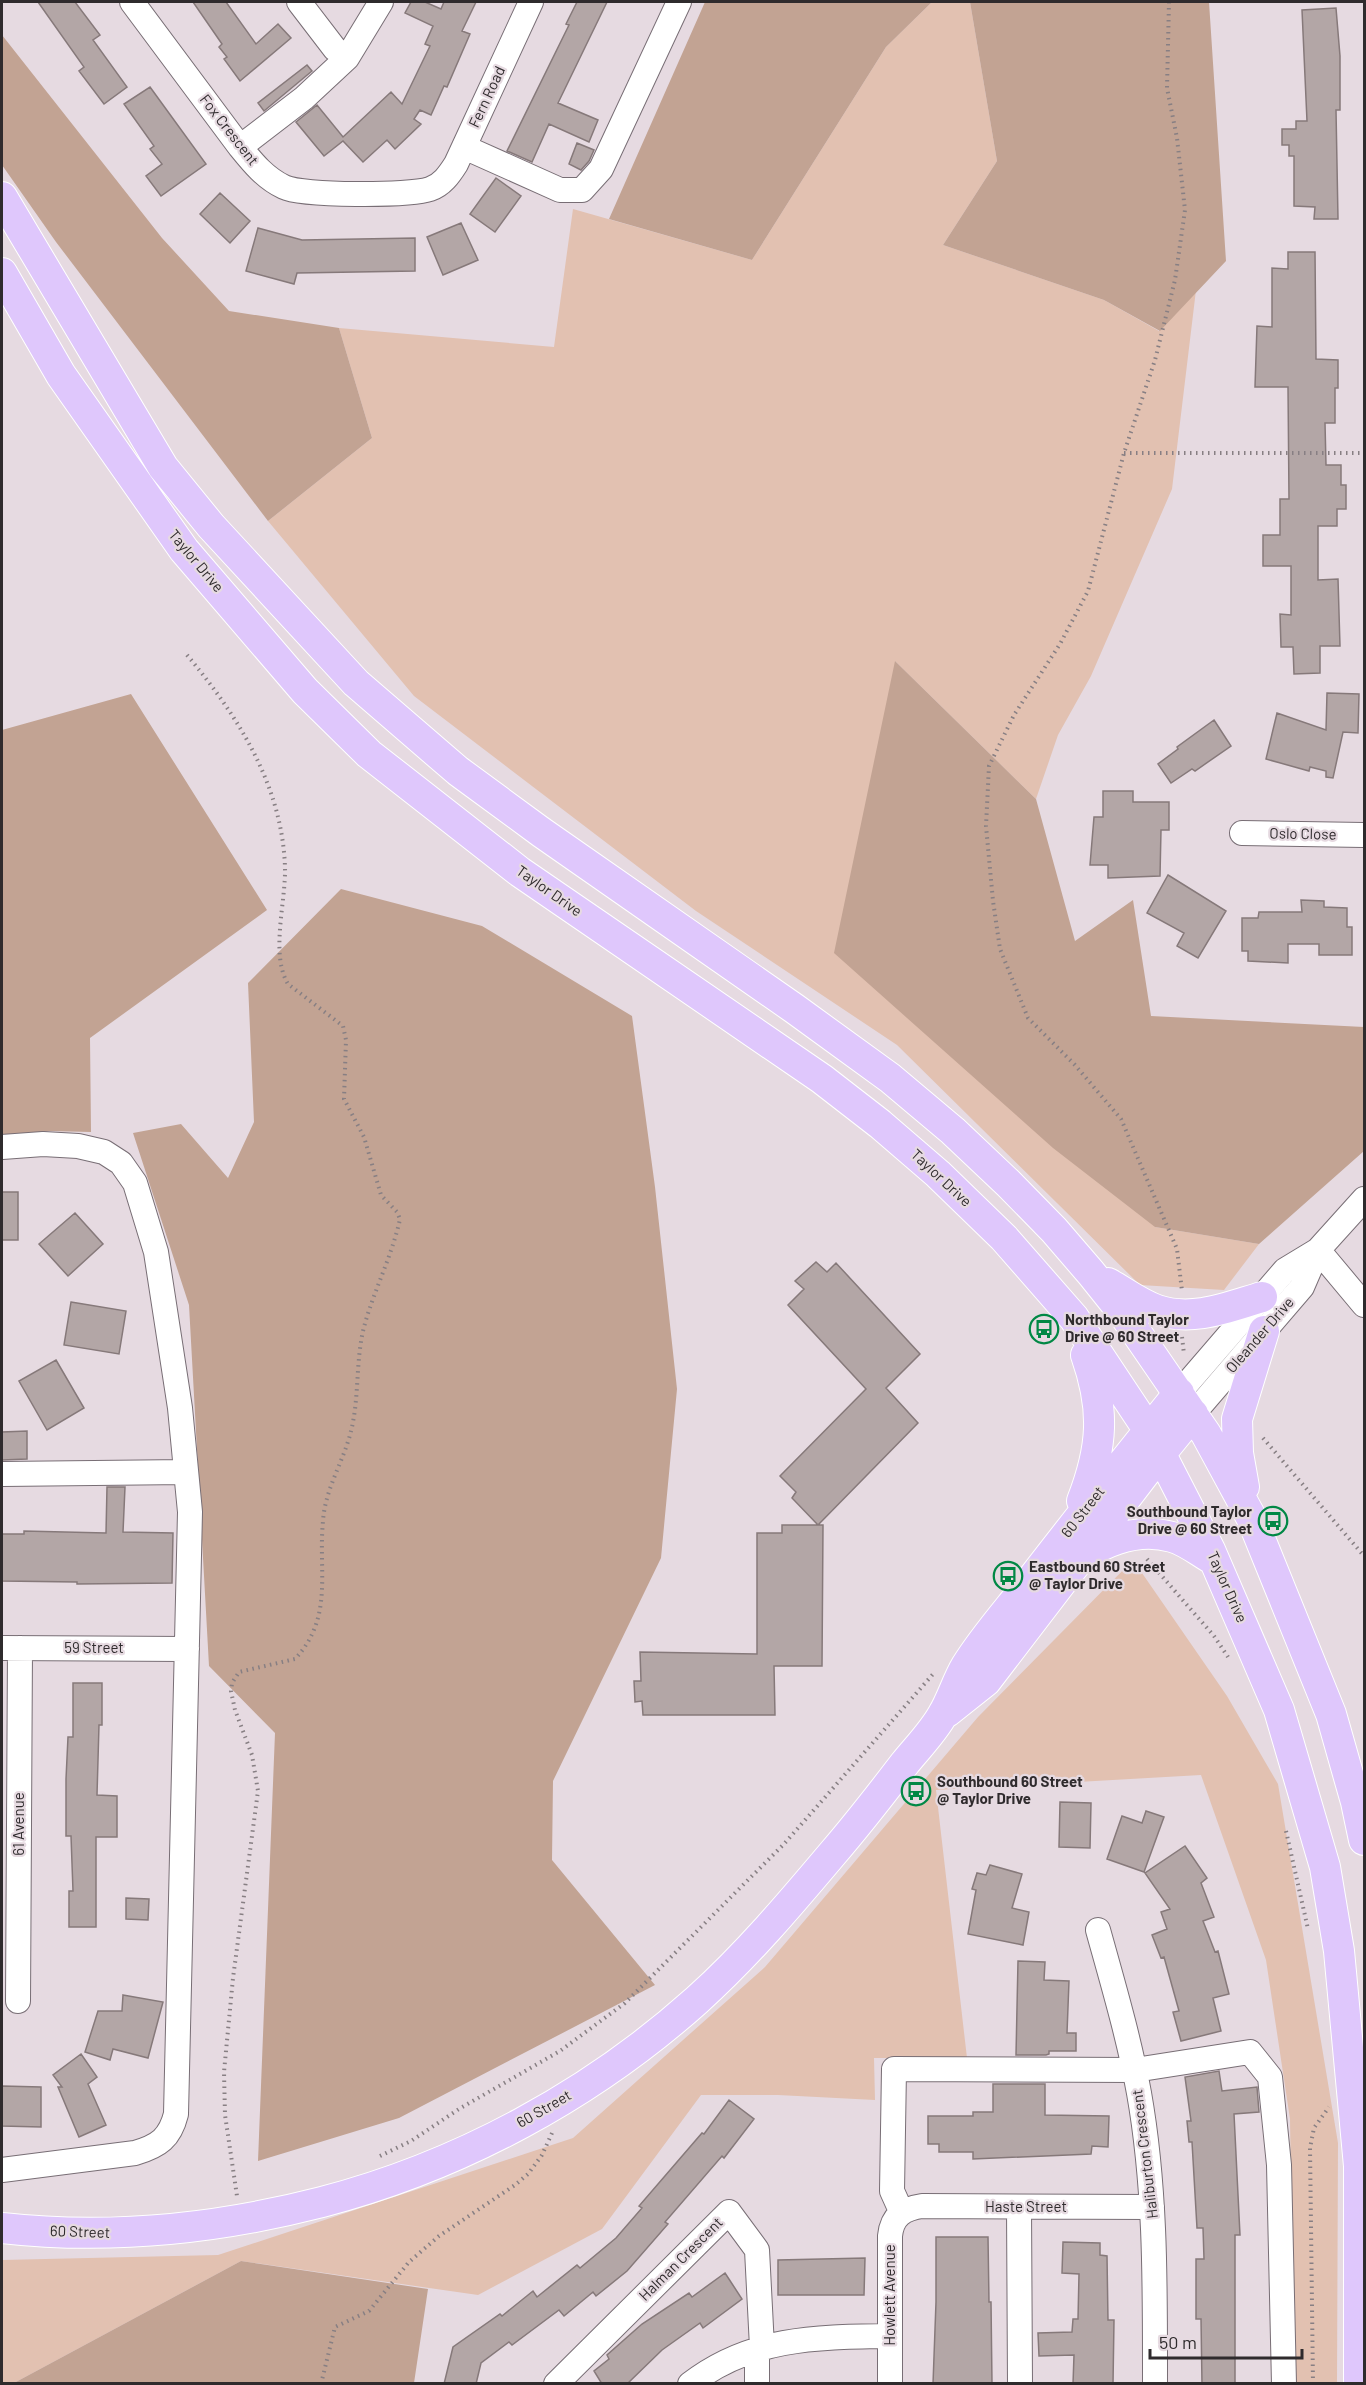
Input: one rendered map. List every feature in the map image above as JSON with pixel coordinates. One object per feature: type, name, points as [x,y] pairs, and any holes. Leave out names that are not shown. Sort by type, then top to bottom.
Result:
[{"type":"main road","points":[[2,197],[163,467],[211,526],[356,683],[458,771],[890,1078],[953,1131],[1008,1183],[1054,1230],[1091,1273],[1123,1313],[1186,1404],[1252,1519],[1332,1714],[1365,1840]]},
{"type":"main road","name":"Taylor Drive","points":[[2,273],[61,375],[184,550],[305,691],[369,754],[520,872],[822,1078],[938,1174],[1004,1238],[1074,1318],[1155,1442],[1215,1560],[1279,1710],[1325,1867],[1339,1951],[1359,2166],[1359,2384]]},
{"type":"main road","points":[[1091,1273],[1140,1303],[1156,1310],[1175,1314],[1195,1315],[1210,1312],[1263,1296]]},
{"type":"main road","points":[[1074,1318],[1096,1385],[1099,1416],[1096,1460],[1074,1523]]},
{"type":"main road","points":[[1252,1519],[1240,1471],[1236,1436],[1242,1401],[1264,1331]]},
{"type":"main road","points":[[1155,1442],[1186,1404]]},
{"type":"main road","name":"60 Street","points":[[943,1715],[965,1667],[1074,1523],[1155,1442]]},
{"type":"main road","name":"60 Street","points":[[2,2228],[125,2233],[219,2223],[286,2211],[340,2197],[396,2178],[482,2143],[535,2116],[613,2066],[658,2033],[737,1962],[773,1924],[851,1832],[943,1715],[986,1681],[1081,1557],[1155,1442]]},
{"type":"main road","points":[[1081,1557],[1106,1542],[1142,1534],[1174,1537],[1215,1560]]},
{"type":"street","name":"Fox Crescent","points":[[132,2],[240,147],[274,182],[298,191],[411,193],[436,187]]},
{"type":"street","points":[[299,2],[335,49],[347,58]]},
{"type":"street","points":[[240,147],[304,98],[347,58],[381,2]]},
{"type":"street","name":"Fern Road","points":[[436,187],[449,175],[464,147],[531,2]]},
{"type":"street","points":[[464,147],[560,190],[582,190],[601,170],[679,2]]},
{"type":"street","name":"Oslo Close","points":[[1242,833],[1365,835]]},
{"type":"street","points":[[2,1147],[43,1144],[78,1146],[104,1152],[121,1163],[135,1183],[156,1252],[180,1408],[190,1512],[177,2114],[172,2129],[163,2140],[151,2148],[135,2153],[2,2170]]},
{"type":"street","name":"Oleander Drive","points":[[1186,1404],[1263,1296],[1285,1270],[1318,1251],[1365,1199]]},
{"type":"street","points":[[1318,1251],[1365,1305]]},
{"type":"street","name":"Oleander Drive","points":[[1186,1404],[1264,1331],[1302,1287],[1318,1251]]},
{"type":"street","points":[[2,1474],[186,1472]]},
{"type":"street","name":"59 Street","points":[[11,1648],[187,1649]]},
{"type":"street","name":"61 Avenue","points":[[11,1648],[18,2001]]},
{"type":"street","name":"Haliburton Crescent","points":[[1098,1930],[1135,2070],[1144,2129],[1156,2269],[1155,2384]]},
{"type":"street","points":[[901,2211],[892,2192],[894,2068],[1135,2070],[1250,2052],[1270,2077],[1279,2165],[1284,2384]]},
{"type":"street","name":"Haste Street","points":[[901,2211],[922,2206],[1152,2207]]},
{"type":"street","points":[[1019,2207],[1020,2384]]},
{"type":"street","name":"Howlett Avenue","points":[[890,2384],[890,2236],[893,2222],[901,2211]]},
{"type":"street","name":"Halman Crescent","points":[[556,2384],[729,2212],[757,2250],[759,2348]]},
{"type":"street","points":[[690,2384],[725,2361],[759,2348],[808,2339],[890,2336]]},
{"type":"street","points":[[757,2384],[759,2348]]},
{"type":"path","points":[[1169,2],[1167,87],[1177,138],[1185,210],[1174,280],[1155,360],[1124,453],[1088,591],[1060,644],[1014,715],[989,766],[986,826],[1000,949],[1028,1018],[1076,1065],[1121,1119],[1177,1249],[1183,1294]]},
{"type":"path","points":[[1124,453],[1365,453]]},
{"type":"path","points":[[187,655],[233,713],[259,760],[283,838],[285,889],[279,959],[283,976],[288,984],[343,1026],[346,1040],[344,1099],[363,1137],[381,1195],[397,1212],[400,1219],[364,1327],[359,1356],[358,1396],[352,1426],[325,1502],[322,1521],[322,1604],[316,1625],[309,1640],[295,1659],[239,1672],[232,1683],[231,1691],[235,1710],[252,1755],[258,1791],[233,1978],[224,2072],[225,2115],[237,2200]]},
{"type":"path","points":[[1180,1326],[1185,1359]]},
{"type":"path","points":[[1258,1432],[1365,1556]]},
{"type":"path","points":[[1143,1553],[1214,1636],[1233,1666]]},
{"type":"path","points":[[375,2158],[411,2141],[459,2109],[560,2051],[625,2003],[784,1844],[934,1672]]},
{"type":"path","points":[[1284,1821],[1310,1936]]},
{"type":"path","points":[[1313,2384],[1310,2148],[1314,2128],[1333,2098]]},
{"type":"path","points":[[321,2384],[335,2327],[369,2311],[409,2262],[431,2242],[528,2174],[550,2140],[553,2127]]},
{"type":"shaded area","points":[[705,2],[932,2],[886,47],[752,260],[609,219]]},
{"type":"shaded area","points":[[932,2],[970,2],[997,161],[943,245],[1104,300],[1159,331],[1196,290],[1172,489],[1091,676],[1058,735],[1036,799],[895,661],[1155,1227],[1259,1244],[1224,1290],[1140,1285],[897,1045],[696,911],[414,696],[268,521],[372,438],[339,328],[554,347],[573,209],[752,260],[886,47]]},
{"type":"shaded area","points":[[970,2],[1209,2],[1226,261],[1160,331],[1104,300],[943,245],[997,161]]},
{"type":"shaded area","points":[[2,35],[162,238],[229,311],[339,328],[372,438],[268,521],[56,242],[2,165]]},
{"type":"shaded area","points":[[895,661],[1036,799],[1075,941],[1133,900],[1151,1016],[1364,1027],[1364,1151],[1259,1244],[1155,1227],[1053,1148],[834,953]]},
{"type":"shaded area","points":[[131,694],[267,910],[90,1038],[91,1132],[49,1131],[2,1139],[2,730]]},
{"type":"shaded area","points":[[341,889],[482,926],[632,1016],[655,1187],[677,1389],[661,1558],[553,1781],[552,1860],[655,1985],[399,2118],[258,2161],[275,1733],[209,1666],[189,1305],[133,1133],[181,1124],[228,1178],[254,1122],[248,983]]},
{"type":"shaded area","points":[[1133,1560],[1227,1696],[1278,1784],[1338,2143],[1337,2383],[1294,2383],[1290,2119],[1266,1960],[1201,1775],[936,1790],[967,2058],[874,2058],[875,2100],[778,2095],[701,2095],[602,2229],[478,2295],[241,2261],[14,2383],[2,2383],[2,2260],[218,2255],[573,2138],[765,1967],[978,1717]]},
{"type":"shaded area","points":[[241,2261],[428,2289],[414,2383],[14,2383]]},
{"type":"building","points":[[38,2],[75,2],[100,35],[93,40],[127,87],[104,104],[79,71],[84,67]]},
{"type":"building","points":[[193,2],[226,2],[256,44],[278,24],[291,38],[240,81],[224,59],[227,57],[219,47],[222,44]]},
{"type":"building","points":[[411,2],[425,2],[441,9],[444,2],[476,2],[462,31],[470,34],[447,87],[444,86],[431,115],[420,110],[414,119],[421,124],[395,149],[387,140],[363,162],[343,141],[324,156],[296,122],[317,105],[343,137],[391,92],[402,104],[430,46],[425,44],[433,26],[405,13]]},
{"type":"building","points":[[577,2],[607,2],[558,103],[598,120],[589,142],[549,124],[532,162],[507,151],[569,25],[566,24]]},
{"type":"building","points":[[1336,8],[1340,56],[1340,110],[1336,110],[1338,219],[1314,219],[1315,207],[1294,206],[1294,156],[1289,156],[1289,145],[1282,145],[1282,129],[1296,129],[1296,121],[1307,121],[1302,10]]},
{"type":"building","points":[[307,65],[312,71],[264,111],[258,103]]},
{"type":"building","points":[[150,87],[206,164],[161,196],[146,176],[162,164],[150,149],[154,146],[124,104]]},
{"type":"building","points":[[577,143],[594,150],[589,161],[581,170],[569,164]]},
{"type":"building","points":[[496,178],[521,196],[495,232],[470,214]]},
{"type":"building","points":[[220,193],[250,221],[230,243],[200,214]]},
{"type":"building","points":[[461,223],[478,260],[443,275],[427,237]]},
{"type":"building","points":[[258,228],[302,240],[415,238],[415,271],[297,273],[294,284],[246,271]]},
{"type":"building","points":[[1288,252],[1315,252],[1316,359],[1338,360],[1335,423],[1325,423],[1326,465],[1341,465],[1341,485],[1346,485],[1346,509],[1337,509],[1337,526],[1318,526],[1318,580],[1338,579],[1340,646],[1320,646],[1320,673],[1294,674],[1293,647],[1281,647],[1280,614],[1291,615],[1291,566],[1263,566],[1263,535],[1280,535],[1280,499],[1289,499],[1288,387],[1255,387],[1257,326],[1272,327],[1272,268],[1288,269]]},
{"type":"building","points":[[1327,693],[1359,694],[1358,733],[1343,732],[1333,778],[1326,777],[1326,771],[1310,767],[1309,771],[1266,759],[1277,713],[1326,730]]},
{"type":"building","points":[[1214,720],[1231,746],[1195,771],[1192,769],[1171,783],[1158,764]]},
{"type":"building","points":[[1103,791],[1133,791],[1133,802],[1169,802],[1169,830],[1161,830],[1160,876],[1108,878],[1108,865],[1090,865],[1094,817],[1103,817]]},
{"type":"building","points":[[1168,875],[1226,911],[1198,958],[1177,946],[1184,933],[1147,913]]},
{"type":"building","points":[[1301,900],[1324,901],[1324,907],[1347,908],[1347,927],[1352,927],[1352,955],[1319,955],[1319,944],[1288,944],[1288,963],[1248,961],[1248,951],[1242,951],[1242,918],[1258,918],[1259,912],[1302,912]]},
{"type":"building","points":[[2,1192],[18,1192],[18,1240],[2,1240]]},
{"type":"building","points":[[75,1213],[103,1244],[68,1276],[39,1244]]},
{"type":"building","points":[[816,1262],[827,1272],[836,1263],[920,1354],[886,1388],[918,1423],[818,1525],[792,1498],[796,1492],[780,1476],[866,1389],[788,1305],[804,1289],[795,1281]]},
{"type":"building","points":[[71,1302],[126,1311],[119,1354],[64,1345]]},
{"type":"building","points":[[56,1360],[84,1408],[47,1430],[19,1381]]},
{"type":"building","points":[[27,1431],[27,1459],[2,1460],[2,1432]]},
{"type":"building","points":[[107,1487],[125,1487],[123,1532],[173,1533],[172,1583],[77,1584],[77,1582],[2,1581],[2,1534],[24,1534],[24,1531],[106,1533]]},
{"type":"building","points":[[782,1525],[823,1525],[822,1666],[774,1666],[775,1715],[643,1715],[642,1701],[635,1702],[634,1681],[641,1681],[640,1652],[757,1654],[757,1533],[782,1533]]},
{"type":"building","points":[[73,1683],[102,1683],[102,1725],[99,1725],[97,1795],[117,1796],[117,1837],[96,1837],[96,1927],[69,1927],[69,1891],[73,1891],[71,1836],[66,1836],[66,1779],[68,1737],[73,1737]]},
{"type":"building","points":[[1060,1802],[1091,1803],[1090,1848],[1059,1847]]},
{"type":"building","points":[[1146,1811],[1164,1817],[1144,1872],[1107,1859],[1122,1816],[1142,1823]]},
{"type":"building","points":[[1185,1846],[1207,1878],[1201,1883],[1214,1917],[1203,1921],[1215,1952],[1218,1951],[1229,1994],[1213,1998],[1221,2031],[1181,2041],[1173,2012],[1179,2011],[1164,1957],[1161,1958],[1152,1935],[1167,1929],[1161,1912],[1170,1909],[1145,1873]]},
{"type":"building","points":[[990,1865],[1022,1874],[1012,1908],[1029,1912],[1023,1945],[968,1934],[976,1890],[972,1889],[977,1873],[986,1875]]},
{"type":"building","points":[[126,1898],[149,1899],[148,1920],[126,1919]]},
{"type":"building","points":[[1018,1961],[1045,1962],[1044,1980],[1069,1981],[1067,2033],[1076,2033],[1076,2051],[1049,2051],[1046,2055],[1016,2055]]},
{"type":"building","points":[[123,1995],[163,2002],[148,2058],[113,2049],[110,2060],[85,2052],[98,2011],[122,2011]]},
{"type":"building","points":[[81,2054],[97,2077],[88,2084],[106,2125],[79,2137],[58,2087],[62,2087],[53,2075]]},
{"type":"building","points":[[1219,2071],[1222,2091],[1257,2087],[1259,2112],[1234,2114],[1240,2235],[1235,2235],[1235,2384],[1202,2384],[1201,2319],[1196,2319],[1196,2259],[1204,2259],[1203,2228],[1197,2228],[1192,2142],[1189,2142],[1187,2121],[1191,2121],[1185,2077]]},
{"type":"building","points":[[993,2084],[1045,2084],[1045,2115],[1109,2116],[1108,2147],[1092,2146],[1091,2154],[973,2159],[973,2152],[939,2152],[939,2144],[928,2144],[928,2116],[973,2116],[973,2112],[993,2112]]},
{"type":"building","points":[[2,2086],[41,2087],[41,2127],[2,2126]]},
{"type":"building","points":[[729,2100],[754,2119],[724,2158],[722,2156],[665,2222],[668,2224],[627,2271],[596,2296],[593,2292],[564,2316],[559,2310],[512,2345],[509,2342],[481,2363],[476,2384],[444,2384],[453,2347],[500,2314],[502,2316],[533,2291],[537,2297],[577,2265],[580,2268],[616,2238],[642,2208],[639,2206],[702,2133],[704,2134]]},
{"type":"building","points":[[936,2237],[988,2237],[992,2384],[933,2384]]},
{"type":"building","points":[[1063,2242],[1100,2243],[1100,2255],[1107,2256],[1108,2320],[1114,2320],[1113,2384],[1073,2384],[1074,2355],[1039,2356],[1038,2333],[1072,2332],[1073,2319],[1078,2319],[1079,2274],[1062,2273]]},
{"type":"building","points":[[865,2258],[864,2295],[778,2295],[778,2260]]},
{"type":"building","points":[[725,2273],[742,2299],[703,2328],[700,2323],[662,2350],[627,2384],[602,2384],[594,2371],[609,2359],[607,2355],[642,2324],[689,2293],[692,2297]]},
{"type":"place","name":"Northbound Taylor Drive @ 60 Street","points":[[1044,1329]]},
{"type":"place","name":"Southbound Taylor Drive @ 60 Street","points":[[1273,1521]]},
{"type":"place","name":"Eastbound 60 Street @ Taylor Drive","points":[[1008,1576]]},
{"type":"place","name":"Southbound 60 Street @ Taylor Drive","points":[[916,1791]]}]
